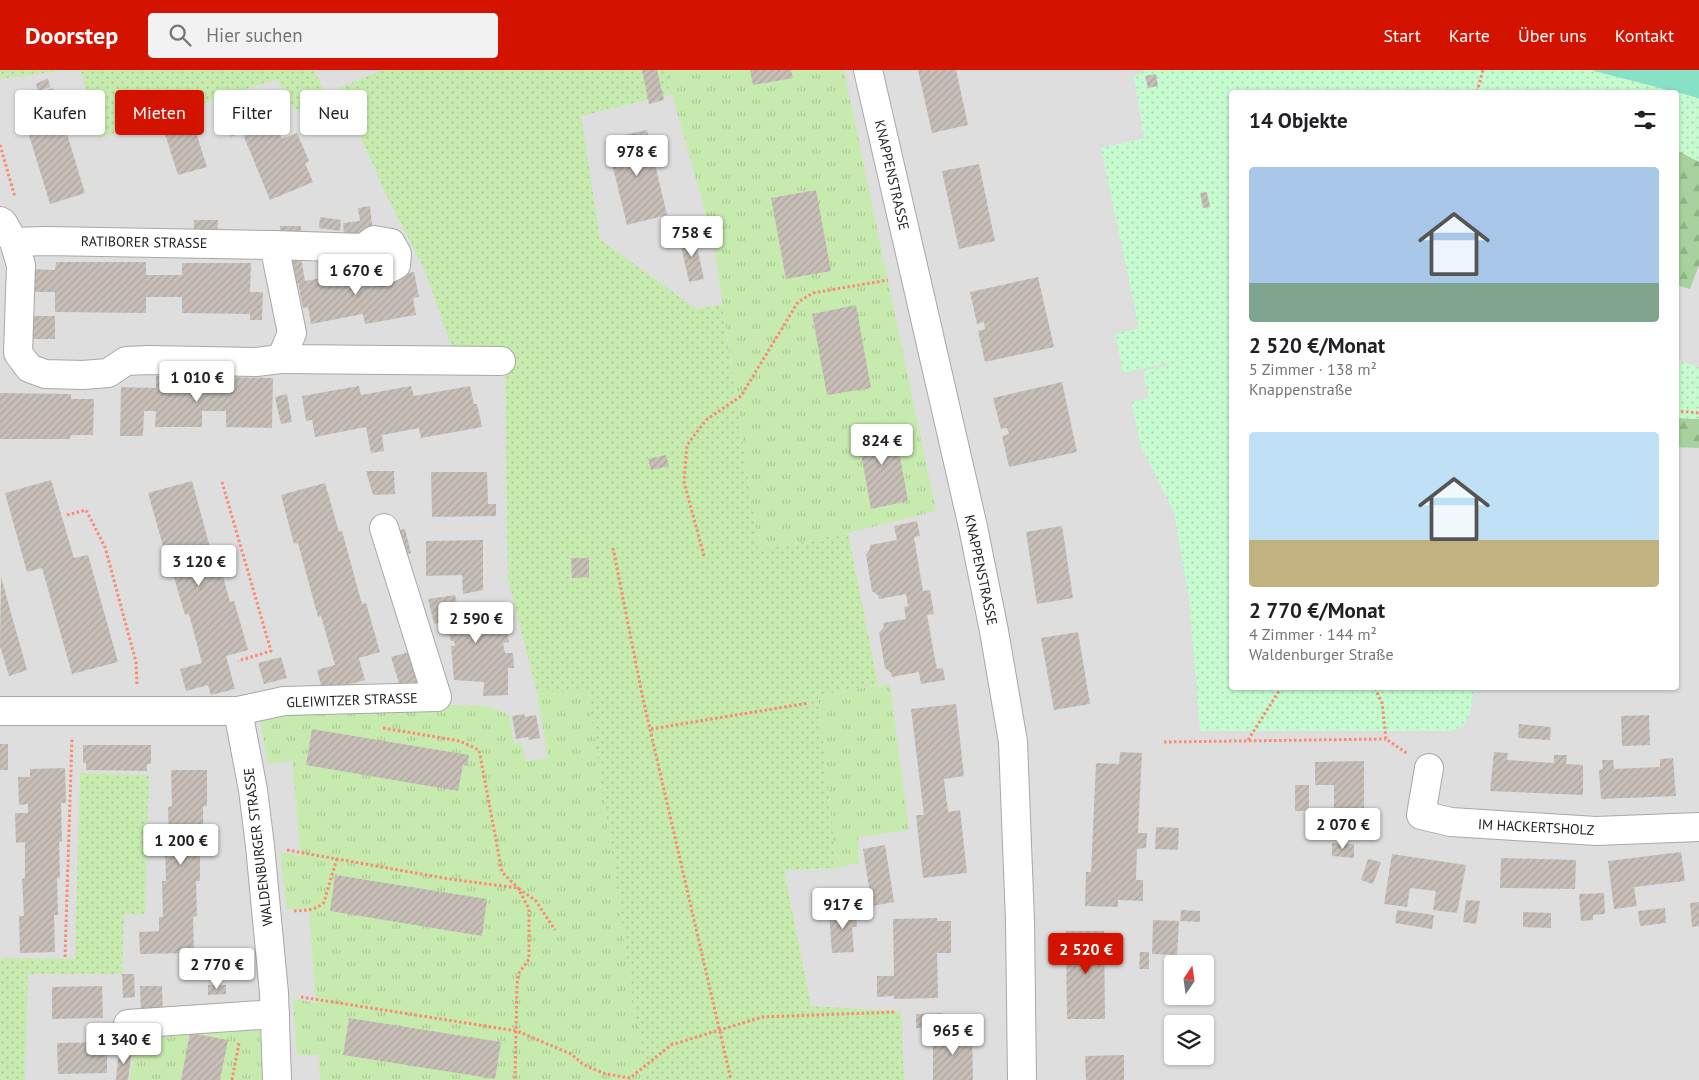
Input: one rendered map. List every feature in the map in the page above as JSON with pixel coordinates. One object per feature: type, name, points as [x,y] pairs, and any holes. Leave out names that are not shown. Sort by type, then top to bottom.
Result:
[{"type":"street","name":"KNAPPENSTRASSE","points":[[868,70],[975,537],[994,631],[1013,742],[1020,921],[1022,1080]]},
{"type":"street","name":"RATIBORER STRASSE","points":[[8,243],[46,241],[274,244],[363,248]]},
{"type":"street","points":[[8,243],[18,352],[29,368],[45,374],[83,375],[108,373],[126,361],[150,360],[256,362],[281,359],[501,361]]},
{"type":"street","points":[[274,244],[292,333],[281,359]]},
{"type":"street","name":"GLEIWITZER STRASSE","points":[[0,711],[238,711],[284,701],[437,698],[384,528]]},
{"type":"street","name":"WALDENBURGER STRASSE","points":[[238,711],[253,790],[260,846],[274,1003],[277,1080]]},
{"type":"street","name":"IM HACKERTSHOLZ","points":[[1429,768],[1421,815],[1451,822],[1596,831],[1699,827]]},
{"type":"street","points":[[127,1025],[274,1003]]},
{"type":"path","points":[[1478,90],[1483,70]]},
{"type":"path","points":[[0,145],[16,201],[8,243]]},
{"type":"path","points":[[704,556],[684,482],[687,445],[706,420],[741,396],[798,302],[813,293],[916,275]]},
{"type":"path","points":[[1679,410],[1699,413]]},
{"type":"path","points":[[222,482],[271,651],[238,661]]},
{"type":"path","points":[[67,515],[86,510],[105,547],[136,662],[138,711]]},
{"type":"path","points":[[613,548],[650,729],[731,1080]]},
{"type":"path","points":[[1248,740],[1280,690]]},
{"type":"path","points":[[1376,690],[1382,703],[1386,739]]},
{"type":"path","points":[[650,729],[809,703]]},
{"type":"path","points":[[65,957],[73,712]]},
{"type":"path","points":[[378,728],[460,741],[479,750],[502,872],[518,888],[536,900],[555,930]]},
{"type":"path","points":[[1164,742],[1386,739],[1429,768]]},
{"type":"path","points":[[260,846],[440,877],[518,888]]},
{"type":"path","points":[[267,913],[319,907],[327,896],[337,858]]},
{"type":"path","points":[[515,1080],[517,984],[519,973],[529,959],[529,909],[518,888]]},
{"type":"path","points":[[274,1003],[517,1031],[571,1054],[584,1065],[606,1074],[630,1078],[671,1045],[762,1017],[896,1012]]},
{"type":"shaded area","points":[[0,70],[1699,70],[1699,1080],[0,1080]]},
{"type":"green space","points":[[0,70],[68,70],[0,79]]},
{"type":"green space","points":[[80,70],[314,70],[323,90],[300,90],[300,110],[295,110],[290,101],[290,90],[283,90],[277,79],[244,90],[214,90],[214,100],[204,103],[204,90],[115,90],[115,133],[99,138],[98,135],[105,135],[105,90],[86,90]]},
{"type":"green space","points":[[383,70],[667,70],[672,94],[581,116],[600,239],[696,309],[722,305],[759,550],[848,533],[878,685],[818,695],[837,868],[784,870],[811,1006],[901,1011],[904,1080],[645,1080],[588,692],[537,692],[508,580],[505,350],[453,351],[425,271],[384,190],[360,135],[367,135],[367,90],[340,90],[339,88]]},
{"type":"green space","points":[[667,70],[844,70],[936,511],[848,533],[759,550],[713,240]]},
{"type":"green space","points":[[1145,70],[1699,70],[1699,162],[1679,152],[1679,90],[1229,90],[1229,690],[1474,690],[1470,714],[1463,726],[1451,731],[1200,731],[1189,599],[1174,513],[1141,446],[1131,402],[1149,398],[1143,371],[1168,365],[1167,363],[1123,373],[1115,334],[1139,328],[1101,148],[1144,138],[1134,77]]},
{"type":"green space","points":[[1699,70],[1699,98],[1679,93],[1679,90],[1668,90],[1594,71]]},
{"type":"green space","points":[[1679,93],[1699,98],[1699,265],[1690,289],[1679,286]]},
{"type":"green space","points":[[1679,361],[1699,367],[1699,419],[1679,418]]},
{"type":"green space","points":[[1679,418],[1699,419],[1699,448],[1679,447]]},
{"type":"green space","points":[[890,684],[909,830],[858,837],[859,863],[837,868],[818,695]]},
{"type":"green space","points":[[537,692],[588,692],[645,1080],[320,1080],[319,1055],[297,1055],[293,999],[316,1003],[309,909],[287,909],[280,852],[301,856],[292,761],[268,764],[259,715],[426,704],[487,706],[509,715],[514,744],[522,742],[526,761],[548,758]]},
{"type":"green space","points":[[80,773],[149,775],[145,915],[124,914],[122,974],[28,974],[25,1080],[0,1080],[0,958],[75,959]]},
{"type":"green space","points":[[260,1025],[262,1080],[130,1080],[137,1028]]},
{"type":"building","points":[[642,70],[657,70],[664,100],[649,104]]},
{"type":"building","points":[[750,70],[791,70],[793,78],[753,85]]},
{"type":"building","points":[[918,70],[956,70],[968,125],[932,133]]},
{"type":"building","points":[[1156,74],[1158,86],[1148,88],[1145,76]]},
{"type":"building","points":[[48,78],[50,87],[38,90],[36,84]]},
{"type":"building","points":[[647,130],[667,215],[627,225],[606,139]]},
{"type":"building","points":[[297,133],[309,161],[305,163],[313,182],[270,200],[243,135],[280,135],[282,139]]},
{"type":"building","points":[[29,135],[67,135],[85,193],[50,204]]},
{"type":"building","points":[[165,135],[197,135],[207,167],[178,175]]},
{"type":"building","points":[[979,164],[995,241],[959,249],[942,171]]},
{"type":"building","points":[[816,190],[831,271],[786,279],[771,198]]},
{"type":"building","points":[[1207,192],[1210,207],[1203,208],[1200,193]]},
{"type":"building","points":[[370,206],[373,233],[344,235],[343,223],[360,221],[358,208]]},
{"type":"building","points":[[320,217],[341,220],[340,231],[319,228]]},
{"type":"building","points":[[194,220],[218,220],[217,232],[194,231]]},
{"type":"building","points":[[280,226],[301,226],[301,233],[280,233]]},
{"type":"building","points":[[694,234],[704,279],[689,282],[679,237]]},
{"type":"building","points":[[301,257],[305,281],[355,272],[357,282],[414,272],[419,297],[413,298],[416,315],[365,324],[363,314],[311,324],[308,307],[303,308],[298,283],[294,284],[289,260]]},
{"type":"building","points":[[56,262],[146,262],[146,275],[182,275],[182,263],[251,263],[250,292],[263,292],[262,320],[250,320],[250,314],[182,313],[182,297],[146,297],[146,313],[55,312],[55,292],[31,292],[31,269],[55,270]]},
{"type":"building","points":[[1038,277],[1054,347],[985,362],[978,331],[985,329],[984,322],[977,324],[970,292]]},
{"type":"building","points":[[856,305],[871,388],[827,395],[812,314]]},
{"type":"building","points":[[31,316],[55,316],[55,339],[31,339]]},
{"type":"building","points":[[156,376],[202,377],[202,389],[226,389],[226,377],[273,378],[272,428],[226,427],[226,411],[202,411],[202,427],[155,427],[156,411],[144,411],[143,436],[120,436],[121,387],[156,388]]},
{"type":"building","points":[[1062,382],[1077,452],[1009,467],[1002,436],[1009,434],[1007,428],[1001,429],[993,398]]},
{"type":"building","points":[[359,386],[361,395],[411,386],[414,396],[470,386],[474,404],[477,404],[482,427],[421,438],[419,428],[382,435],[384,451],[371,453],[366,427],[315,437],[312,420],[306,421],[302,396]]},
{"type":"building","points":[[0,393],[71,394],[71,399],[94,399],[93,435],[71,435],[70,439],[0,439]]},
{"type":"building","points":[[287,394],[292,422],[281,424],[275,397]]},
{"type":"building","points":[[894,424],[908,501],[871,509],[857,431]]},
{"type":"building","points":[[666,455],[669,466],[651,470],[648,459]]},
{"type":"building","points":[[366,471],[394,471],[395,494],[373,495]]},
{"type":"building","points":[[431,472],[487,472],[488,504],[496,504],[496,516],[432,517]]},
{"type":"building","points":[[51,480],[74,558],[88,555],[118,662],[72,674],[42,568],[27,572],[5,493]]},
{"type":"building","points":[[192,481],[212,555],[217,554],[230,602],[234,601],[248,650],[226,656],[235,689],[211,695],[208,685],[186,691],[180,669],[202,663],[189,614],[185,615],[148,493]]},
{"type":"building","points":[[325,483],[339,532],[342,531],[362,604],[366,603],[380,652],[359,658],[365,680],[323,692],[317,670],[335,665],[321,616],[318,617],[298,543],[294,544],[281,495]]},
{"type":"building","points":[[917,521],[920,536],[914,537],[923,591],[930,590],[934,614],[927,615],[937,669],[943,668],[945,680],[921,684],[919,672],[892,677],[891,673],[885,668],[879,633],[884,627],[883,623],[906,619],[904,607],[908,606],[906,594],[879,599],[878,595],[872,591],[866,555],[870,545],[897,540],[894,526]]},
{"type":"building","points":[[1062,526],[1073,598],[1037,604],[1026,532]]},
{"type":"building","points":[[405,529],[411,553],[399,556],[392,532]]},
{"type":"building","points":[[483,540],[483,590],[463,594],[462,575],[426,576],[426,541]]},
{"type":"building","points":[[571,558],[589,558],[589,577],[572,578]]},
{"type":"building","points":[[1,577],[27,670],[9,676],[0,646]]},
{"type":"building","points":[[455,595],[459,612],[498,602],[502,617],[497,619],[499,629],[506,627],[509,642],[503,643],[505,653],[513,653],[514,668],[508,668],[508,695],[483,696],[484,682],[454,680],[451,646],[455,646],[454,641],[451,641],[449,634],[447,635],[444,621],[434,624],[428,599]]},
{"type":"building","points":[[1078,632],[1090,704],[1054,710],[1041,638]]},
{"type":"building","points":[[413,651],[422,684],[401,690],[391,657]]},
{"type":"building","points":[[281,657],[287,678],[264,684],[258,663]]},
{"type":"building","points":[[956,704],[964,776],[944,779],[948,812],[960,810],[967,873],[923,878],[916,815],[924,815],[911,709]]},
{"type":"building","points":[[524,714],[525,717],[536,715],[540,738],[529,740],[528,737],[516,739],[512,716]]},
{"type":"building","points":[[1649,715],[1650,745],[1622,746],[1621,716]]},
{"type":"building","points":[[1519,724],[1551,727],[1550,740],[1518,738]]},
{"type":"building","points":[[312,729],[469,755],[467,766],[463,765],[458,791],[306,765]]},
{"type":"building","points":[[0,744],[8,744],[8,770],[0,770]]},
{"type":"building","points":[[83,745],[151,745],[151,764],[147,764],[147,771],[86,770],[86,763],[83,763]]},
{"type":"building","points":[[1120,752],[1142,753],[1138,833],[1147,833],[1146,848],[1137,849],[1136,880],[1143,880],[1143,901],[1118,900],[1118,907],[1085,906],[1086,872],[1091,872],[1096,763],[1119,764]]},
{"type":"building","points":[[1494,752],[1508,753],[1507,760],[1554,763],[1554,755],[1567,755],[1566,764],[1583,765],[1583,795],[1490,791]]},
{"type":"building","points":[[1673,758],[1676,796],[1601,799],[1599,770],[1603,769],[1602,760],[1613,760],[1614,769],[1660,767],[1660,759]]},
{"type":"building","points":[[1364,761],[1364,835],[1334,835],[1334,785],[1315,785],[1315,762]]},
{"type":"building","points":[[65,768],[66,803],[61,803],[62,841],[59,842],[60,878],[57,878],[58,915],[54,915],[55,952],[20,953],[19,916],[24,916],[22,879],[25,878],[25,842],[16,843],[15,813],[28,813],[28,804],[19,805],[18,777],[30,777],[30,769]]},
{"type":"building","points":[[171,770],[207,770],[207,806],[203,806],[203,843],[200,843],[200,881],[196,881],[197,916],[193,917],[194,953],[140,954],[139,932],[159,931],[159,917],[163,917],[162,881],[166,881],[165,844],[169,844],[168,807],[172,806]]},
{"type":"building","points":[[1295,785],[1309,785],[1309,811],[1295,811]]},
{"type":"building","points":[[1156,827],[1179,828],[1178,850],[1155,849]]},
{"type":"building","points":[[1332,843],[1354,844],[1354,858],[1332,856]]},
{"type":"building","points":[[885,845],[894,902],[872,906],[863,849]]},
{"type":"building","points":[[1681,852],[1685,881],[1634,887],[1637,906],[1614,909],[1608,861]]},
{"type":"building","points":[[1392,854],[1466,865],[1457,913],[1433,910],[1436,891],[1410,888],[1407,907],[1384,904]]},
{"type":"building","points":[[1501,858],[1576,860],[1575,889],[1500,888]]},
{"type":"building","points":[[1368,859],[1381,862],[1373,884],[1361,880]]},
{"type":"building","points":[[335,875],[487,899],[482,936],[330,911]]},
{"type":"building","points":[[1604,893],[1605,914],[1593,915],[1593,920],[1581,921],[1579,894]]},
{"type":"building","points":[[1466,900],[1480,901],[1476,924],[1463,922]]},
{"type":"building","points":[[1699,902],[1699,926],[1692,927],[1690,903]]},
{"type":"building","points":[[855,908],[857,927],[852,927],[854,952],[832,953],[829,912]]},
{"type":"building","points":[[1665,908],[1666,923],[1640,926],[1638,911]]},
{"type":"building","points":[[1181,910],[1200,911],[1200,922],[1180,921]]},
{"type":"building","points":[[1397,910],[1434,915],[1432,929],[1395,923]]},
{"type":"building","points":[[1523,912],[1551,913],[1551,928],[1523,927]]},
{"type":"building","points":[[937,918],[937,921],[951,921],[951,953],[937,953],[938,998],[894,999],[894,996],[877,997],[877,976],[894,976],[893,919]]},
{"type":"building","points":[[1153,920],[1179,921],[1177,955],[1152,954]]},
{"type":"building","points":[[1066,931],[1104,931],[1105,1019],[1067,1019]]},
{"type":"building","points":[[1140,952],[1149,952],[1149,969],[1139,969]]},
{"type":"building","points":[[202,954],[225,954],[225,966],[202,966]]},
{"type":"building","points":[[122,974],[134,974],[135,997],[123,998]]},
{"type":"building","points":[[208,985],[226,985],[226,994],[208,995]]},
{"type":"building","points":[[102,986],[103,1018],[52,1019],[52,987]]},
{"type":"building","points":[[140,986],[162,986],[163,1015],[141,1016]]},
{"type":"building","points":[[943,1013],[943,1028],[916,1028],[916,1014]]},
{"type":"building","points":[[349,1018],[501,1042],[495,1079],[343,1055]]},
{"type":"building","points":[[972,1032],[973,1080],[933,1080],[933,1033]]},
{"type":"building","points":[[190,1033],[228,1040],[220,1080],[181,1080]]},
{"type":"building","points":[[107,1042],[107,1073],[58,1074],[57,1043]]},
{"type":"building","points":[[119,1049],[132,1051],[128,1080],[116,1080]]},
{"type":"building","points":[[1124,1055],[1124,1080],[1086,1080],[1085,1056]]}]
